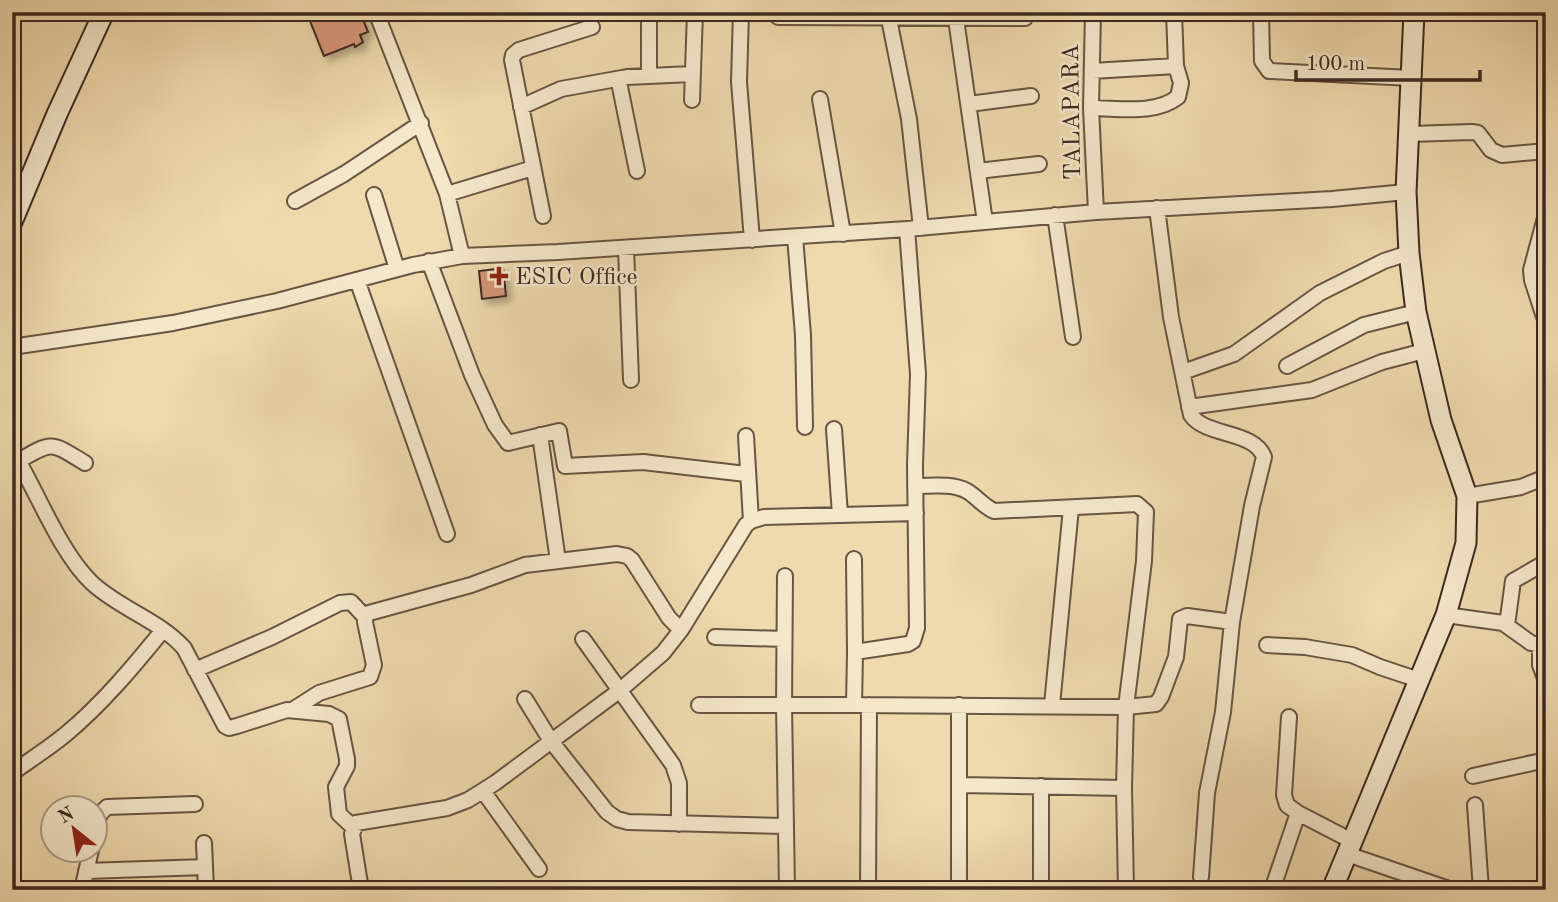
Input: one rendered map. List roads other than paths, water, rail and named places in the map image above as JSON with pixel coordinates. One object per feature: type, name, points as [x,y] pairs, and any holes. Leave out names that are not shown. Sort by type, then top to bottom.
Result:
[{"type":"street","points":[[12,190],[91,12]]},
{"type":"street","points":[[12,222],[57,114],[104,12]]},
{"type":"street","points":[[376,12],[447,194],[462,256]]},
{"type":"street","points":[[649,12],[649,76]]},
{"type":"street","points":[[692,100],[695,12]]},
{"type":"street","points":[[741,12],[738,82],[752,240]]},
{"type":"street","name":"TALAPARA","points":[[1093,12],[1091,108],[1096,212]]},
{"type":"street","points":[[1091,108],[1145,108],[1172,102],[1178,97],[1180,90],[1176,66],[1174,12]]},
{"type":"street","points":[[1261,12],[1262,61],[1269,71],[1412,78]]},
{"type":"street","points":[[1338,888],[1349,847],[1446,615],[1466,543],[1467,496],[1441,420],[1424,352],[1409,253],[1406,192],[1414,12]]},
{"type":"street","points":[[778,18],[956,19],[997,15],[1025,18]]},
{"type":"street","points":[[855,652],[908,644],[916,635],[915,486],[918,374],[914,228],[909,119],[890,19]]},
{"type":"street","points":[[956,19],[985,222]]},
{"type":"street","points":[[543,216],[513,70],[513,55],[519,50],[592,27]]},
{"type":"street","points":[[1092,71],[1176,66]]},
{"type":"street","points":[[521,107],[561,89],[622,78],[692,74]]},
{"type":"street","points":[[622,78],[619,87],[637,171]]},
{"type":"street","points":[[969,104],[1031,96]]},
{"type":"street","points":[[820,99],[843,233]]},
{"type":"street","points":[[295,201],[344,174],[421,123]]},
{"type":"street","points":[[1409,134],[1472,132],[1478,133],[1491,150],[1502,155],[1546,151]]},
{"type":"street","points":[[978,171],[1039,164]]},
{"type":"street","points":[[447,194],[533,168]]},
{"type":"street","points":[[12,347],[173,323],[277,301],[429,261],[462,256],[752,240],[1055,215],[1406,192]]},
{"type":"street","points":[[374,195],[397,269]]},
{"type":"street","points":[[1157,208],[1171,317],[1191,415],[1199,424],[1236,435],[1260,449],[1264,457],[1252,506],[1232,622],[1223,712],[1207,793],[1201,877]]},
{"type":"street","points":[[1545,320],[1531,270],[1546,214]]},
{"type":"street","points":[[1055,215],[1073,337]]},
{"type":"street","points":[[794,237],[803,335],[805,427]]},
{"type":"street","points":[[626,248],[631,380]]},
{"type":"street","points":[[1183,372],[1234,354],[1320,293],[1384,261],[1409,253]]},
{"type":"street","points":[[429,261],[472,375],[495,425],[508,443],[559,431],[565,466],[643,462],[746,474]]},
{"type":"street","points":[[357,279],[447,534]]},
{"type":"street","points":[[1287,366],[1364,325],[1416,312]]},
{"type":"street","points":[[1189,407],[1312,390],[1382,362],[1424,352]]},
{"type":"street","points":[[834,429],[839,515]]},
{"type":"street","points":[[540,435],[558,561]]},
{"type":"street","points":[[746,436],[746,474],[751,521]]},
{"type":"street","points":[[85,463],[50,445],[15,455],[81,572],[119,604],[176,639],[184,648],[195,670],[222,722],[229,728],[294,709],[318,693],[370,677],[374,664],[365,617],[351,602],[340,603],[195,670]]},
{"type":"street","points":[[1467,496],[1521,487],[1546,477]]},
{"type":"street","points":[[915,486],[956,487],[965,490],[994,511],[1137,504],[1146,512],[1145,547],[1126,707],[1126,890]]},
{"type":"street","points":[[1052,705],[1071,508]]},
{"type":"street","points":[[353,827],[360,821],[447,808],[483,791],[619,691],[663,653],[681,630],[751,521],[765,517],[916,513]]},
{"type":"street","points":[[365,617],[369,612],[471,585],[509,569],[617,554],[627,555],[669,618],[681,630]]},
{"type":"street","points":[[854,559],[854,705]]},
{"type":"street","points":[[1507,625],[1513,581],[1546,562]]},
{"type":"street","points":[[785,576],[787,890]]},
{"type":"street","points":[[1446,615],[1507,625],[1531,643],[1543,646],[1540,665],[1546,681]]},
{"type":"street","points":[[699,705],[1126,707],[1156,704],[1161,698],[1178,650],[1180,619],[1187,616],[1232,622]]},
{"type":"street","points":[[12,773],[52,745],[86,715],[134,666],[163,630]]},
{"type":"street","points":[[715,637],[784,639]]},
{"type":"street","points":[[583,639],[673,765],[679,783],[679,824]]},
{"type":"street","points":[[1267,645],[1305,647],[1352,655],[1419,680]]},
{"type":"street","points":[[525,699],[551,741],[607,812],[617,819],[628,822],[786,826]]},
{"type":"street","points":[[868,890],[869,705]]},
{"type":"street","points":[[959,705],[959,890]]},
{"type":"street","points":[[294,709],[329,714],[340,719],[347,765],[336,795],[339,814],[353,827],[361,890]]},
{"type":"street","points":[[1289,717],[1284,795],[1287,805],[1349,847],[1452,890]]},
{"type":"street","points":[[1474,776],[1546,760]]},
{"type":"street","points":[[959,785],[1124,788]]},
{"type":"street","points":[[1041,786],[1041,890]]},
{"type":"street","points":[[483,791],[539,869]]},
{"type":"street","points":[[108,807],[195,804]]},
{"type":"street","points":[[1475,805],[1481,890]]},
{"type":"street","points":[[1272,890],[1298,814]]},
{"type":"street","points":[[204,843],[206,890]]},
{"type":"street","points":[[82,890],[88,864]]},
{"type":"street","points":[[86,871],[205,867]]},
{"type":"place","name":"ESIC Office","points":[[499,276]]}]
